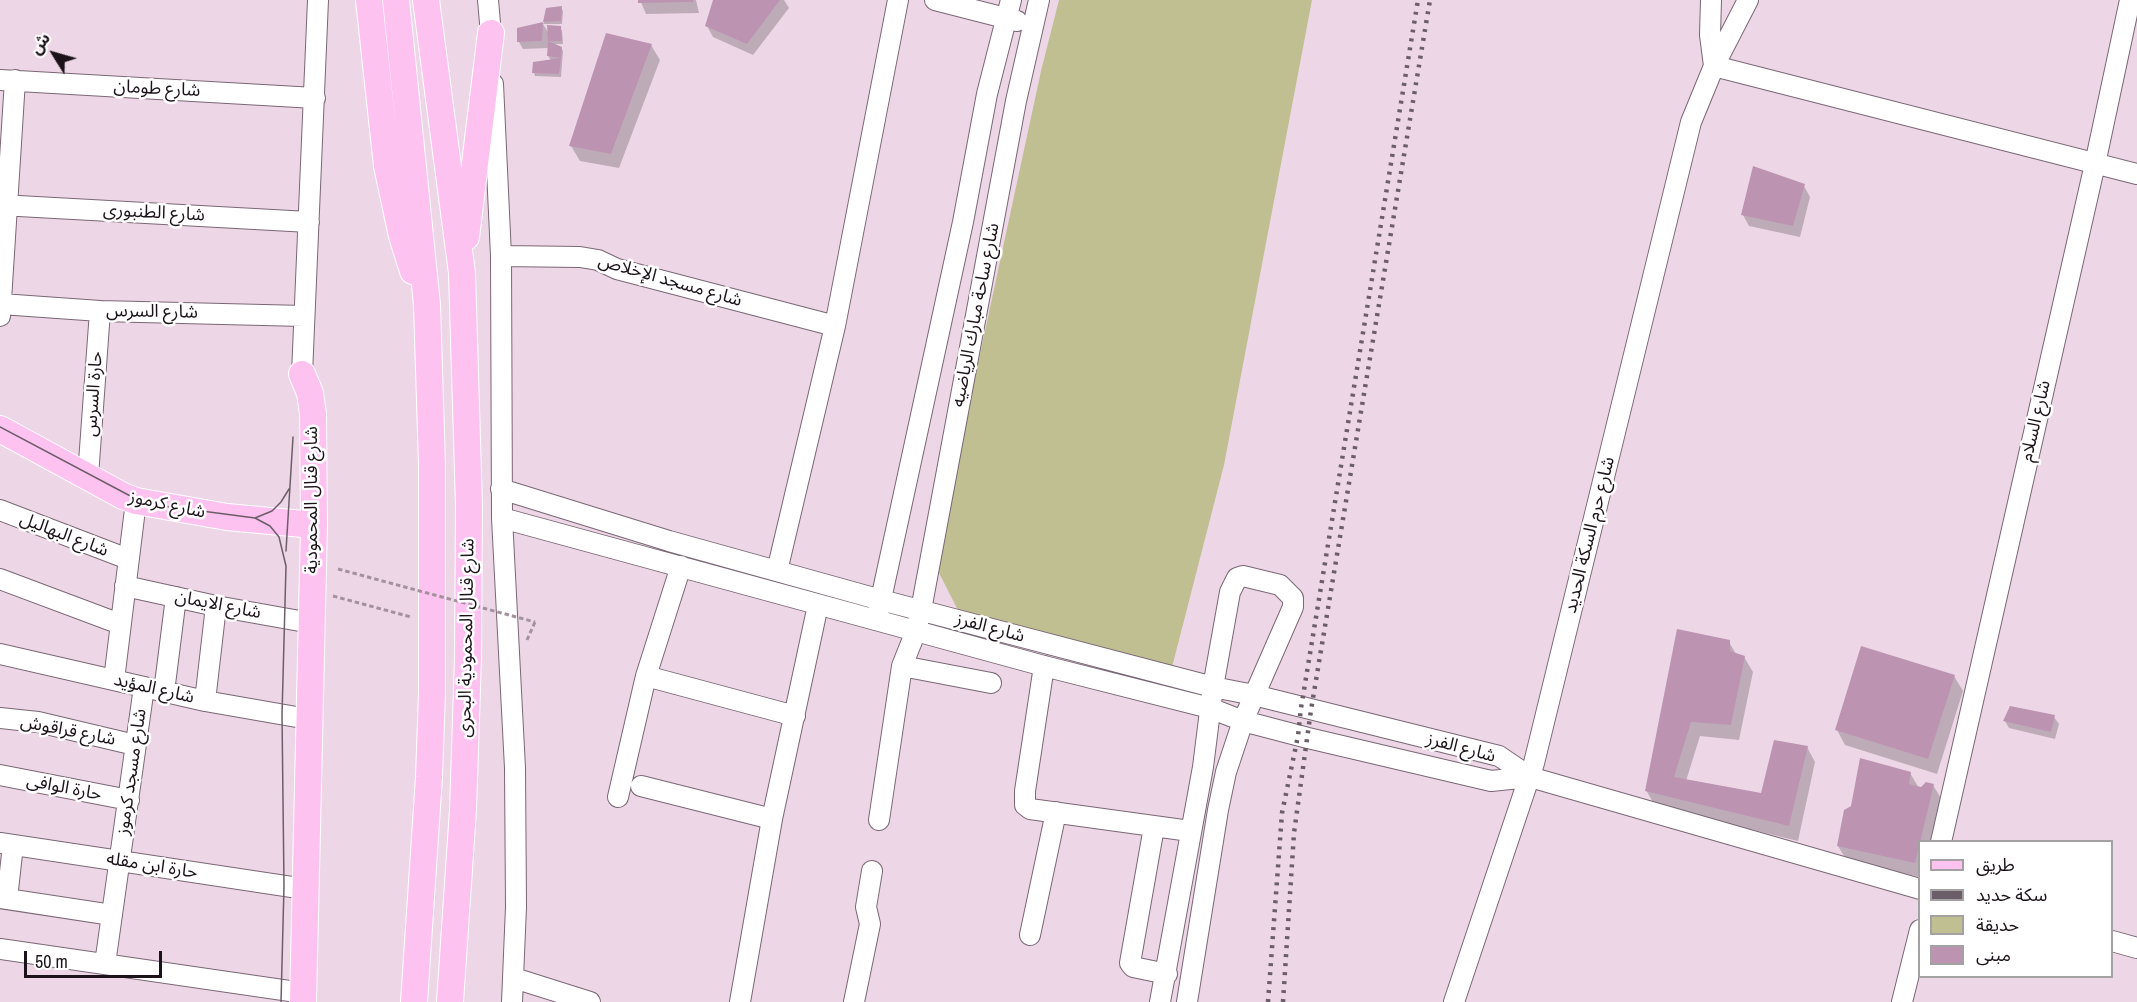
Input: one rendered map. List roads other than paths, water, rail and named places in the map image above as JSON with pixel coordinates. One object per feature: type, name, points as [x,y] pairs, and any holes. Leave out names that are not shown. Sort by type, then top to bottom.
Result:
[{"type":"main road","points":[[369,0],[382,129],[393,201],[412,269],[428,305]]},
{"type":"main road","name":"شارع قنال المحمودية البحرى","points":[[396,0],[428,305],[432,465],[433,623],[429,777],[414,1002]]},
{"type":"main road","points":[[426,0],[462,273]]},
{"type":"main road","points":[[462,273],[491,33]]},
{"type":"main road","name":"شارع قنال المحمودية البحرى","points":[[450,1002],[463,810],[468,658],[469,506],[462,273]]},
{"type":"main road","name":"شارع قنال المحمودية","points":[[302,374],[310,393],[313,414],[314,525],[303,997]]},
{"type":"main road","name":"شارع كرموز","points":[[0,429],[136,501],[227,517],[314,525]]},
{"type":"street","name":"شارع قنال المحمودية","points":[[302,374],[318,0]]},
{"type":"street","points":[[488,0],[501,256],[502,518],[515,768],[516,838],[512,1002]]},
{"type":"street","points":[[777,571],[835,326],[898,0]]},
{"type":"street","points":[[935,0],[1009,9],[1033,26]]},
{"type":"street","name":"شارع ساحة مبارك الرياضيه","points":[[879,820],[902,666],[916,631],[921,610],[1016,101],[1039,0]]},
{"type":"street","name":"شارع حرم السكة الحديد","points":[[1711,0],[1710,35],[1714,66]]},
{"type":"street","name":"شارع حرم السكة الحديد","points":[[1455,1002],[1530,777],[1691,122],[1714,66],[1748,0]]},
{"type":"street","name":"شارع السلام","points":[[1941,840],[2130,0]]},
{"type":"street","name":"شارع ساحة مبارك الرياضيه","points":[[876,621],[963,222],[987,94],[1009,9]]},
{"type":"street","points":[[1714,66],[2137,174]]},
{"type":"street","name":"شارع طومان","points":[[8,80],[315,98]]},
{"type":"street","points":[[1,310],[8,80]]},
{"type":"street","name":"شارع الطنبورى","points":[[4,205],[309,222]]},
{"type":"street","name":"شارع مسجد الإخلاص","points":[[501,256],[580,257],[598,260],[617,268],[835,326]]},
{"type":"street","name":"شارع السرس","points":[[1,310],[304,316]]},
{"type":"street","name":"حارة السرس","points":[[88,476],[100,311]]},
{"type":"street","name":"شارع الفرز","points":[[501,489],[669,541],[881,600],[1213,687],[1254,695],[1499,756],[1530,777]]},
{"type":"street","points":[[114,680],[136,501]]},
{"type":"street","name":"شارع البهاليل","points":[[0,510],[128,559]]},
{"type":"street","name":"شارع الفرز","points":[[502,518],[876,621],[1210,708],[1243,721],[1308,738],[1491,781],[1530,777]]},
{"type":"street","points":[[618,797],[672,564],[669,541]]},
{"type":"street","points":[[1160,1002],[1167,974],[1203,767],[1213,687],[1230,592],[1237,578],[1243,576],[1280,585],[1293,598],[1293,607],[1243,721],[1226,772],[1187,1002]]},
{"type":"street","points":[[0,579],[120,624]]},
{"type":"street","name":"شارع الايمان","points":[[125,586],[216,606],[311,622]]},
{"type":"street","points":[[164,692],[176,597]]},
{"type":"street","points":[[740,1002],[772,819],[818,605]]},
{"type":"street","points":[[205,701],[216,606]]},
{"type":"street","name":"شارع المؤيد","points":[[0,654],[205,701],[308,719]]},
{"type":"street","points":[[902,666],[991,684]]},
{"type":"street","points":[[1044,666],[1024,803],[1030,809],[1191,831]]},
{"type":"street","points":[[646,676],[795,716]]},
{"type":"street","name":"شارع مسجد كرموز","points":[[105,964],[144,687]]},
{"type":"street","name":"شارع قراقوش","points":[[0,718],[38,723],[135,745]]},
{"type":"street","points":[[1203,767],[1226,772]]},
{"type":"street","name":"حارة الوافى","points":[[0,775],[129,800]]},
{"type":"street","points":[[1530,777],[1918,888]]},
{"type":"street","points":[[641,786],[772,819]]},
{"type":"street","points":[[1195,806],[1218,810]]},
{"type":"street","points":[[1030,935],[1056,812]]},
{"type":"street","points":[[1154,826],[1130,965],[1167,974]]},
{"type":"street","points":[[7,844],[3,899],[112,915]]},
{"type":"street","name":"حارة ابن مقله","points":[[7,844],[305,889]]},
{"type":"street","points":[[854,1002],[870,924],[866,907],[872,871]]},
{"type":"street","points":[[1902,1002],[1918,938]]},
{"type":"street","points":[[2113,941],[2137,948]]},
{"type":"street","points":[[0,949],[303,997]]},
{"type":"street","points":[[514,978],[590,1002]]},
{"type":"tram line","points":[[0,427],[136,499],[156,505],[255,518],[270,526],[279,537],[286,566],[282,715],[284,886],[281,1002]]},
{"type":"tram line","points":[[286,551],[293,437]]},
{"type":"tram line","points":[[255,518],[272,511],[289,489]]},
{"type":"railway","points":[[1268,1002],[1282,813],[1298,736],[1418,0]]},
{"type":"railway","points":[[1283,1002],[1294,833],[1311,710],[1430,0]]}]
